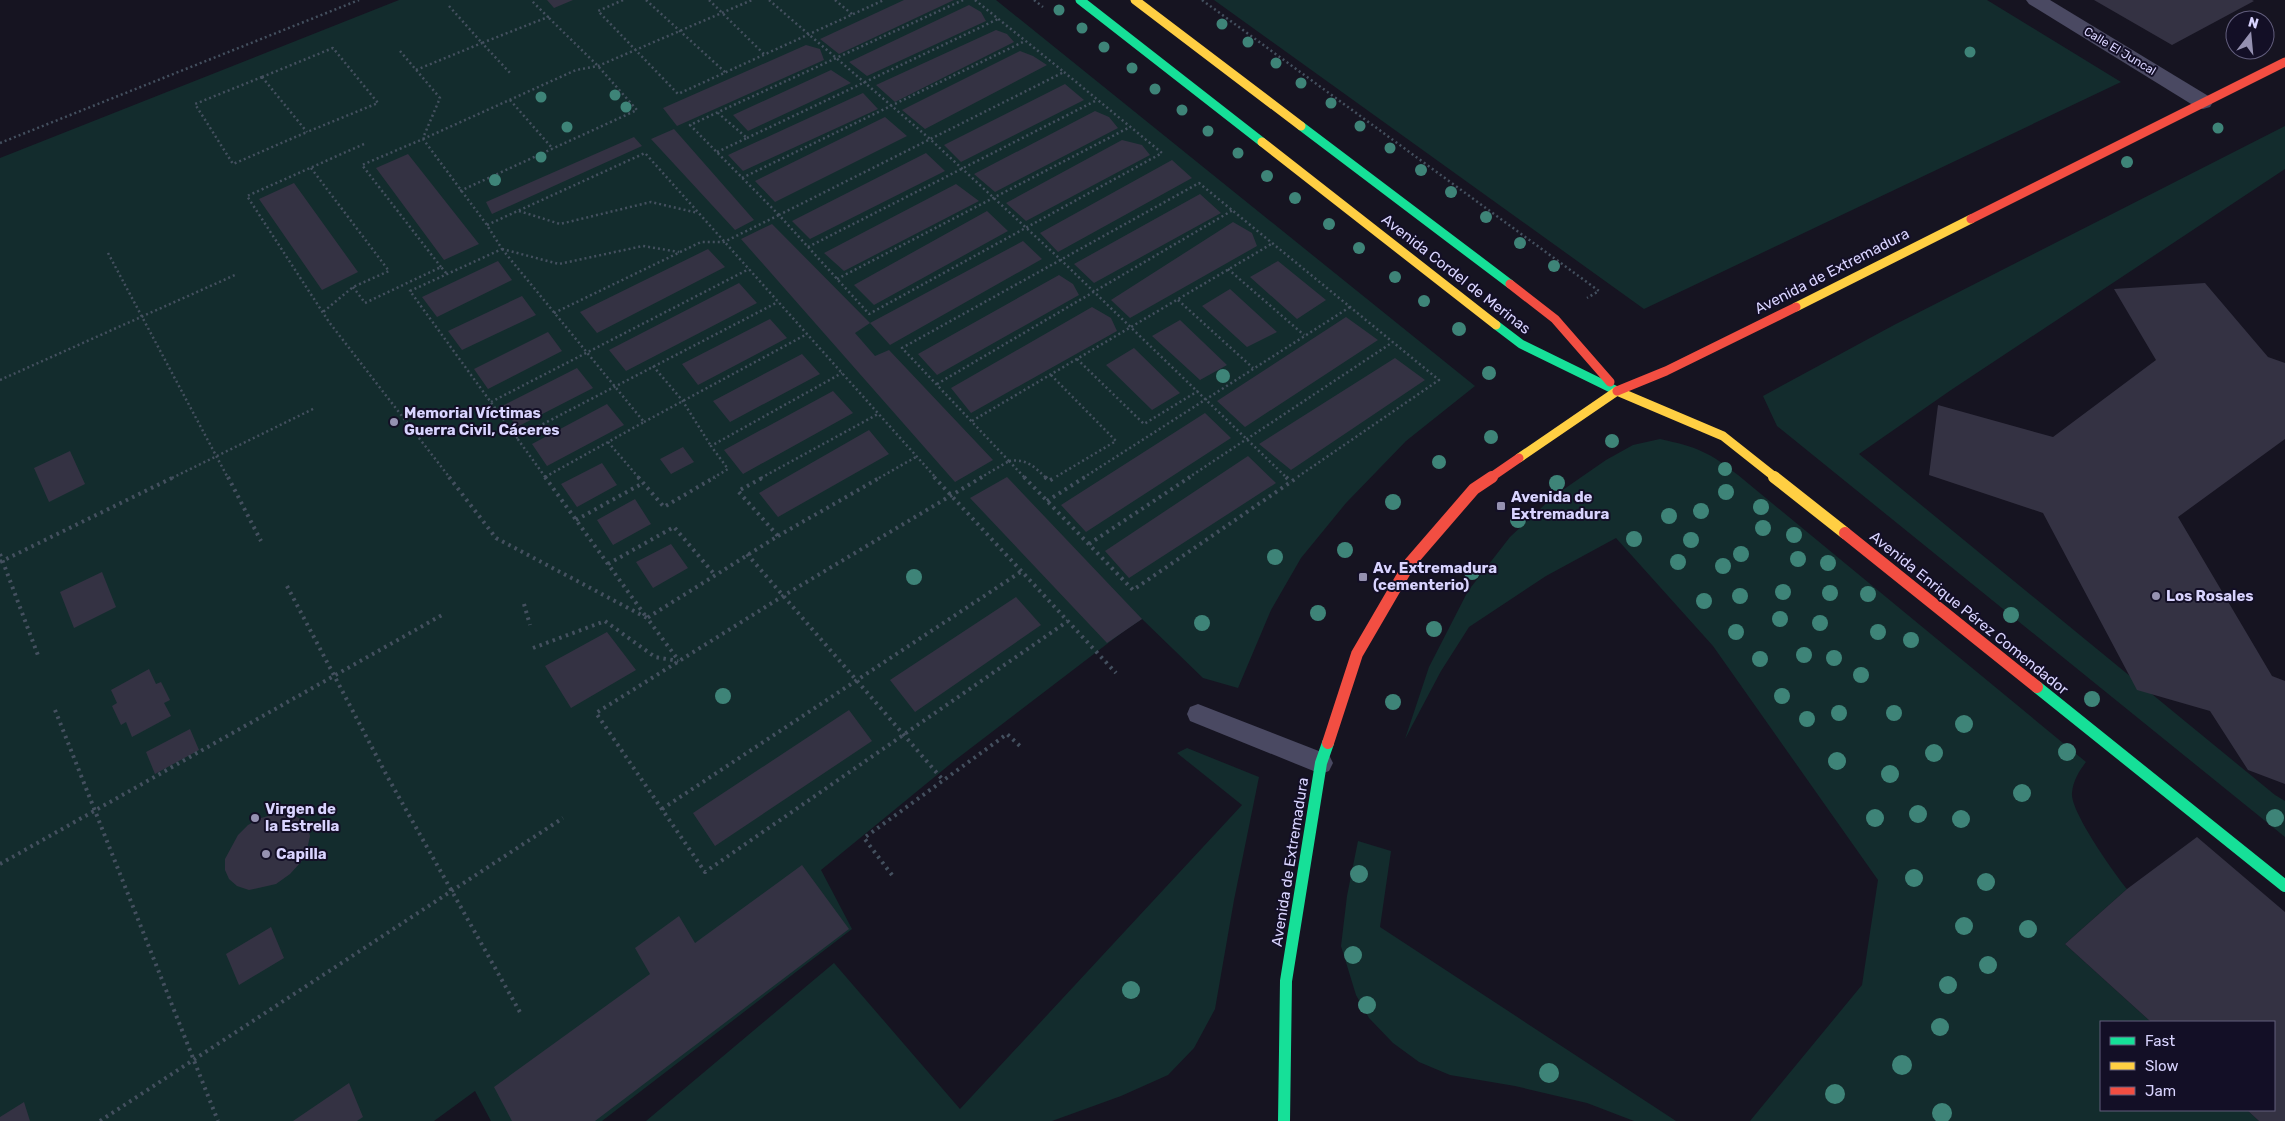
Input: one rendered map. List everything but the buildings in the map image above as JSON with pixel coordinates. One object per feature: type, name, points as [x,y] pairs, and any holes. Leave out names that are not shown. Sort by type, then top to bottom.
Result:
[{"type":"main road","name":"Avenida Cordel de Merinas","points":[[1080,0],[1521,344],[1618,391]]},
{"type":"main road","name":"Avenida Cordel de Merinas","points":[[1135,0],[1555,320],[1618,391]]},
{"type":"main road","name":"Avenida de Extremadura","points":[[1284,1121],[1286,981],[1321,763],[1357,654],[1410,563],[1474,489],[1618,391],[1666,371],[1746,332],[2285,62]]},
{"type":"main road","name":"Avenida Enrique Pérez Comendador","points":[[1618,391],[1723,436],[2285,886]]},
{"type":"street","name":"Calle El Juncal","points":[[2036,0],[2203,102]]},
{"type":"lane","points":[[1198,714],[1321,763]]},
{"type":"path","points":[[0,143],[359,0]]},
{"type":"path","points":[[460,190],[637,110],[598,66],[531,0]]},
{"type":"path","points":[[623,0],[598,11],[678,94],[884,0]]},
{"type":"path","points":[[646,0],[726,73]]},
{"type":"path","points":[[709,0],[765,55]]},
{"type":"path","points":[[447,274],[362,165],[576,70],[598,66],[752,0]]},
{"type":"path","points":[[769,0],[930,139],[994,198],[1198,391],[1290,482]]},
{"type":"path","points":[[835,0],[853,15]]},
{"type":"path","points":[[963,0],[690,125],[778,215],[869,314],[1162,153],[975,0]]},
{"type":"path","points":[[1202,0],[1599,291],[1555,320]]},
{"type":"path","points":[[449,6],[510,74]]},
{"type":"path","points":[[416,70],[548,17]]},
{"type":"path","points":[[716,152],[998,19]]},
{"type":"path","points":[[742,178],[1025,41]]},
{"type":"path","points":[[333,48],[378,103],[306,132],[233,164],[195,104],[333,48]]},
{"type":"path","points":[[400,51],[440,98],[422,139]]},
{"type":"path","points":[[554,313],[701,242],[724,242],[1064,72]]},
{"type":"path","points":[[262,77],[306,132]]},
{"type":"path","points":[[510,100],[553,149]]},
{"type":"path","points":[[808,247],[1097,100]]},
{"type":"path","points":[[718,113],[747,138]]},
{"type":"path","points":[[837,279],[1130,127]]},
{"type":"path","points":[[422,139],[487,225],[502,249],[644,422]]},
{"type":"path","points":[[364,144],[247,196],[323,312],[496,538],[647,618]]},
{"type":"path","points":[[487,225],[645,153],[916,457],[1116,673]]},
{"type":"path","points":[[311,168],[389,271],[353,287],[323,312]]},
{"type":"path","points":[[1199,183],[1273,243],[1439,380],[1133,590],[902,348],[1199,183]]},
{"type":"path","points":[[519,211],[560,224],[651,202],[698,213]]},
{"type":"path","points":[[937,384],[1233,210]]},
{"type":"path","points":[[972,421],[1273,243]]},
{"type":"path","points":[[679,252],[643,246],[558,264],[502,249],[410,292],[679,661]]},
{"type":"path","points":[[108,253],[261,541]]},
{"type":"path","points":[[353,287],[365,303],[441,267]]},
{"type":"path","points":[[491,402],[749,269]]},
{"type":"path","points":[[1228,269],[1304,335]]},
{"type":"path","points":[[0,380],[235,274]]},
{"type":"path","points":[[1178,300],[1253,368]]},
{"type":"path","points":[[516,438],[778,302]]},
{"type":"path","points":[[1047,500],[1350,306]]},
{"type":"path","points":[[545,477],[682,400],[807,334]]},
{"type":"path","points":[[1089,544],[1392,342]]},
{"type":"path","points":[[1077,360],[1144,424],[1198,391]]},
{"type":"path","points":[[608,442],[664,507],[728,469],[682,400],[653,366]]},
{"type":"path","points":[[711,446],[842,373]]},
{"type":"path","points":[[1051,375],[1116,441],[1049,481],[1030,462],[1023,459],[1009,461],[782,596],[596,713],[705,872],[1068,620]]},
{"type":"path","points":[[1,561],[315,408]]},
{"type":"path","points":[[778,536],[738,491],[878,414]]},
{"type":"path","points":[[647,618],[747,554],[916,457]]},
{"type":"path","points":[[576,520],[643,484]]},
{"type":"path","points":[[608,564],[674,527],[715,574]]},
{"type":"path","points":[[0,554],[1,561],[39,658]]},
{"type":"path","points":[[747,554],[943,780]]},
{"type":"path","points":[[662,809],[1022,571]]},
{"type":"path","points":[[287,586],[387,776],[521,1014]]},
{"type":"path","points":[[524,604],[530,625]]},
{"type":"path","points":[[0,864],[442,615]]},
{"type":"path","points":[[533,648],[604,621],[655,657],[679,661]]},
{"type":"path","points":[[56,710],[218,1121]]},
{"type":"path","points":[[892,875],[864,838],[1008,734],[1020,747]]},
{"type":"path","points":[[100,1121],[563,818]]},
{"type":"green space","points":[[399,0],[996,0],[1475,386],[1406,441],[1346,503],[1301,558],[1271,610],[1238,688],[1203,678],[1142,619],[1124,631],[954,761],[821,870],[852,929],[602,1121],[491,1121],[475,1091],[434,1121],[0,1121],[0,158]]},
{"type":"green space","points":[[1214,0],[1987,0],[2121,82],[1644,309]]},
{"type":"green space","points":[[2285,126],[2285,169],[1951,390],[1859,454],[2275,795],[2285,801],[2285,837],[1777,426],[1763,396],[1894,325]]},
{"type":"green space","points":[[1660,439],[1702,451],[1728,467],[2086,762],[2074,784],[2073,802],[2094,842],[2127,889],[2065,944],[2150,1021],[2100,1021],[2100,1111],[2248,1111],[2259,1121],[1750,1121],[1862,985],[1878,880],[1713,646],[1616,538],[1546,576],[1469,627],[1441,671],[1405,739],[1429,667],[1468,591],[1510,537],[1554,496],[1606,460],[1633,445]]},
{"type":"green space","points":[[1187,748],[1259,777],[1234,900],[1215,1009],[1194,1048],[1168,1075],[1121,1096],[1052,1121],[646,1121],[834,963],[960,1109],[1242,805],[1177,753]]},
{"type":"green space","points":[[1358,841],[1391,851],[1380,927],[1676,1121],[1634,1121],[1587,1103],[1515,1086],[1450,1075],[1419,1062],[1393,1043],[1369,1018],[1356,995],[1341,946],[1347,896]]},
{"type":"traffic: fast","points":[[1080,0],[1262,142]]},
{"type":"traffic: fast","points":[[1301,126],[1510,284]]},
{"type":"traffic: fast","points":[[1496,325],[1521,344],[1617,391]]},
{"type":"traffic: fast","points":[[2037,687],[2285,886]]},
{"type":"traffic: fast","points":[[1284,1121],[1286,981],[1321,763],[1328,743]]},
{"type":"traffic: slow","points":[[1135,0],[1301,126]]},
{"type":"traffic: slow","points":[[1262,142],[1496,325]]},
{"type":"traffic: slow","points":[[1796,307],[1971,219]]},
{"type":"traffic: slow","points":[[1617,391],[1723,436],[1845,533]]},
{"type":"traffic: slow","points":[[1519,458],[1617,391]]},
{"type":"traffic: jam","points":[[1971,219],[2285,62]]},
{"type":"traffic: jam","points":[[1510,284],[1555,319],[1610,382]]},
{"type":"traffic: jam","points":[[1617,391],[1666,371],[1796,307]]},
{"type":"traffic: jam","points":[[1328,743],[1357,654],[1410,563],[1474,489],[1519,458]]},
{"type":"traffic: jam","points":[[1845,533],[2037,687]]},
{"type":"place","name":"Memorial Víctimas Guerra Civil, Cáceres","points":[[394,422]]},
{"type":"place","name":"Avenida de Extremadura","points":[[1501,506]]},
{"type":"place","name":"Av. Extremadura (cementerio)","points":[[1363,577]]},
{"type":"place","name":"Los Rosales","points":[[2156,596]]},
{"type":"place","name":"Virgen de la Estrella","points":[[255,818]]},
{"type":"place","name":"Capilla","points":[[266,854]]}]
